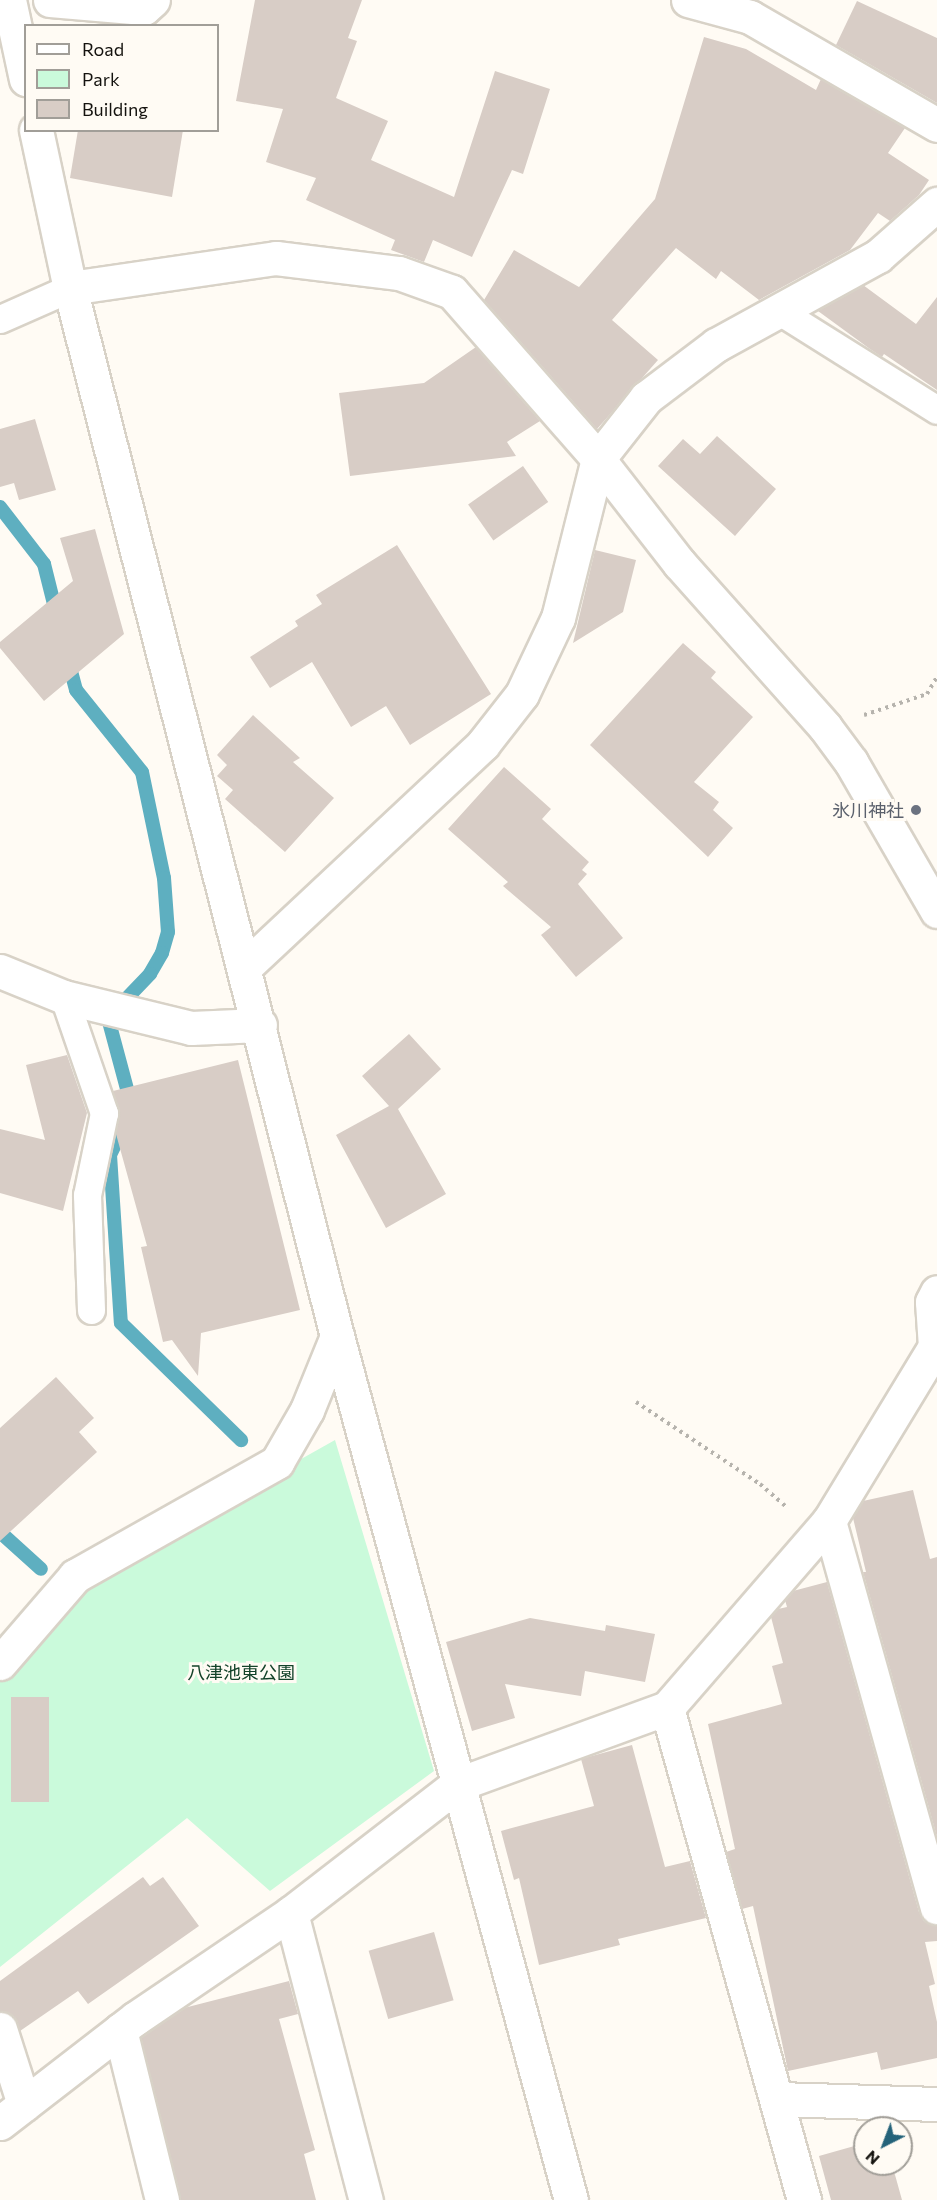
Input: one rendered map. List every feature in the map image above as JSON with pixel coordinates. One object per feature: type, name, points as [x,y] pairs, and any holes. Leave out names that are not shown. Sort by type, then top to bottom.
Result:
[{"type":"street","points":[[9,0],[24,70]]},
{"type":"street","points":[[50,0],[144,8],[153,0]]},
{"type":"street","points":[[688,0],[756,8],[937,124]]},
{"type":"street","points":[[36,132],[70,288],[260,1025],[337,1336],[571,2200]]},
{"type":"street","points":[[245,967],[483,744],[522,694],[558,618],[598,459],[646,398],[716,345],[781,312],[879,256],[937,204]]},
{"type":"street","points":[[70,288],[276,258],[399,273],[452,292],[598,459],[679,563],[825,728],[850,762],[937,911]]},
{"type":"street","points":[[0,971],[64,997],[191,1028],[260,1025]]},
{"type":"street","points":[[0,2029],[12,2113],[120,2030],[291,1913],[458,1784],[667,1707],[824,1528],[936,1347],[932,1302],[937,1292]]},
{"type":"street","points":[[0,1663],[75,1576],[277,1461],[307,1410],[337,1336]]},
{"type":"street","points":[[824,1528],[937,1907]]},
{"type":"street","points":[[667,1707],[778,2099],[804,2200]]},
{"type":"street","points":[[291,1913],[366,2200]]},
{"type":"street","points":[[120,2030],[162,2200]]},
{"type":"street","points":[[778,2099],[937,2104]]},
{"type":"lane","points":[[0,319],[70,288]]},
{"type":"lane","points":[[781,312],[937,410]]},
{"type":"lane","points":[[64,997],[104,1113],[87,1195],[91,1310]]},
{"type":"path","points":[[825,728],[927,694],[937,677]]},
{"type":"path","points":[[636,1402],[824,1528]]},
{"type":"green space","name":"八津池東公園","points":[[335,1440],[434,1771],[270,1891],[187,1818],[0,1967],[0,1676],[82,1582]]},
{"type":"building","points":[[255,0],[362,0],[348,38],[357,41],[336,98],[388,121],[371,160],[454,197],[495,71],[550,89],[523,174],[512,170],[472,257],[433,240],[424,262],[391,250],[395,240],[306,200],[316,178],[266,162],[283,109],[236,101]]},
{"type":"building","points":[[857,1],[937,38],[937,103],[836,45]]},
{"type":"building","points":[[704,37],[746,49],[816,90],[821,79],[905,128],[888,153],[929,180],[919,195],[890,221],[878,213],[850,250],[759,300],[721,271],[716,279],[676,248],[612,320],[658,360],[597,429],[484,300],[514,250],[579,287],[655,199]]},
{"type":"building","points":[[78,132],[183,132],[172,197],[70,178]]},
{"type":"building","points":[[863,285],[916,324],[937,297],[937,390],[884,354],[882,357],[818,311]]},
{"type":"building","points":[[476,347],[540,421],[507,442],[516,456],[350,476],[339,393],[424,383]]},
{"type":"building","points":[[35,419],[56,490],[19,500],[14,483],[0,487],[0,429]]},
{"type":"building","points":[[717,436],[776,489],[735,536],[658,466],[683,439],[700,454]]},
{"type":"building","points":[[523,466],[548,502],[493,540],[468,504]]},
{"type":"building","points":[[95,529],[124,634],[44,701],[0,648],[0,642],[73,581],[60,538]]},
{"type":"building","points":[[397,545],[491,694],[410,745],[386,706],[351,727],[312,662],[270,688],[250,657],[298,626],[295,621],[322,604],[316,595]]},
{"type":"building","points":[[595,550],[636,560],[623,612],[573,643]]},
{"type":"building","points":[[683,643],[716,672],[711,678],[753,717],[694,782],[719,802],[713,810],[733,828],[708,857],[590,745]]},
{"type":"building","points":[[253,715],[300,758],[293,762],[334,798],[285,852],[225,799],[233,790],[217,776],[227,765],[217,755]]},
{"type":"building","points":[[504,767],[551,809],[542,819],[589,862],[582,870],[587,874],[578,884],[623,938],[576,977],[541,935],[551,927],[503,886],[508,882],[448,829]]},
{"type":"building","points":[[409,1034],[441,1069],[398,1109],[446,1194],[386,1228],[336,1135],[389,1106],[362,1076]]},
{"type":"building","points":[[67,1055],[87,1113],[63,1211],[0,1193],[0,1129],[45,1140],[26,1065]]},
{"type":"building","points":[[238,1060],[300,1310],[201,1333],[198,1376],[172,1340],[163,1342],[141,1247],[147,1246],[116,1134],[119,1116],[113,1091]]},
{"type":"building","points":[[56,1377],[94,1418],[79,1432],[97,1452],[0,1541],[0,1428]]},
{"type":"building","points":[[913,1490],[930,1559],[937,1557],[937,1837],[863,1572],[866,1572],[853,1518],[863,1501]]},
{"type":"building","points":[[827,1582],[919,1912],[924,1921],[937,1925],[937,1941],[925,1942],[935,1984],[929,1986],[937,2022],[937,2058],[881,2070],[877,2052],[788,2071],[753,1906],[742,1909],[726,1852],[735,1849],[708,1724],[782,1704],[772,1666],[783,1663],[771,1617],[778,1609],[787,1607],[785,1600],[793,1591]]},
{"type":"building","points":[[530,1618],[605,1631],[606,1625],[655,1634],[645,1682],[585,1671],[581,1696],[505,1684],[515,1718],[472,1731],[446,1642]]},
{"type":"building","points":[[11,1697],[49,1697],[49,1802],[11,1802]]},
{"type":"building","points":[[632,1745],[665,1867],[690,1861],[706,1918],[618,1939],[620,1945],[539,1965],[519,1878],[514,1880],[501,1831],[594,1806],[581,1759]]},
{"type":"building","points":[[143,1877],[150,1886],[163,1877],[199,1926],[88,2004],[78,1991],[20,2031],[13,2016],[0,2011],[0,1981]]},
{"type":"building","points":[[434,1932],[454,2000],[388,2019],[369,1951]]},
{"type":"building","points":[[289,1981],[298,2014],[279,2019],[315,2150],[304,2154],[316,2200],[181,2200],[141,2038],[184,2008]]},
{"type":"building","points":[[853,2146],[853,2176],[895,2176],[902,2200],[831,2200],[819,2156]]},
{"type":"waterway","points":[[0,507],[44,564],[57,616]]},
{"type":"waterway","points":[[68,660],[76,690],[142,772],[164,878],[168,932],[162,953],[150,974],[108,1018],[131,1104]]},
{"type":"waterway","points":[[125,1124],[110,1155],[121,1323],[241,1440]]},
{"type":"waterway","points":[[0,1532],[41,1569]]},
{"type":"place","name":"氷川神社","points":[[916,810]]}]
